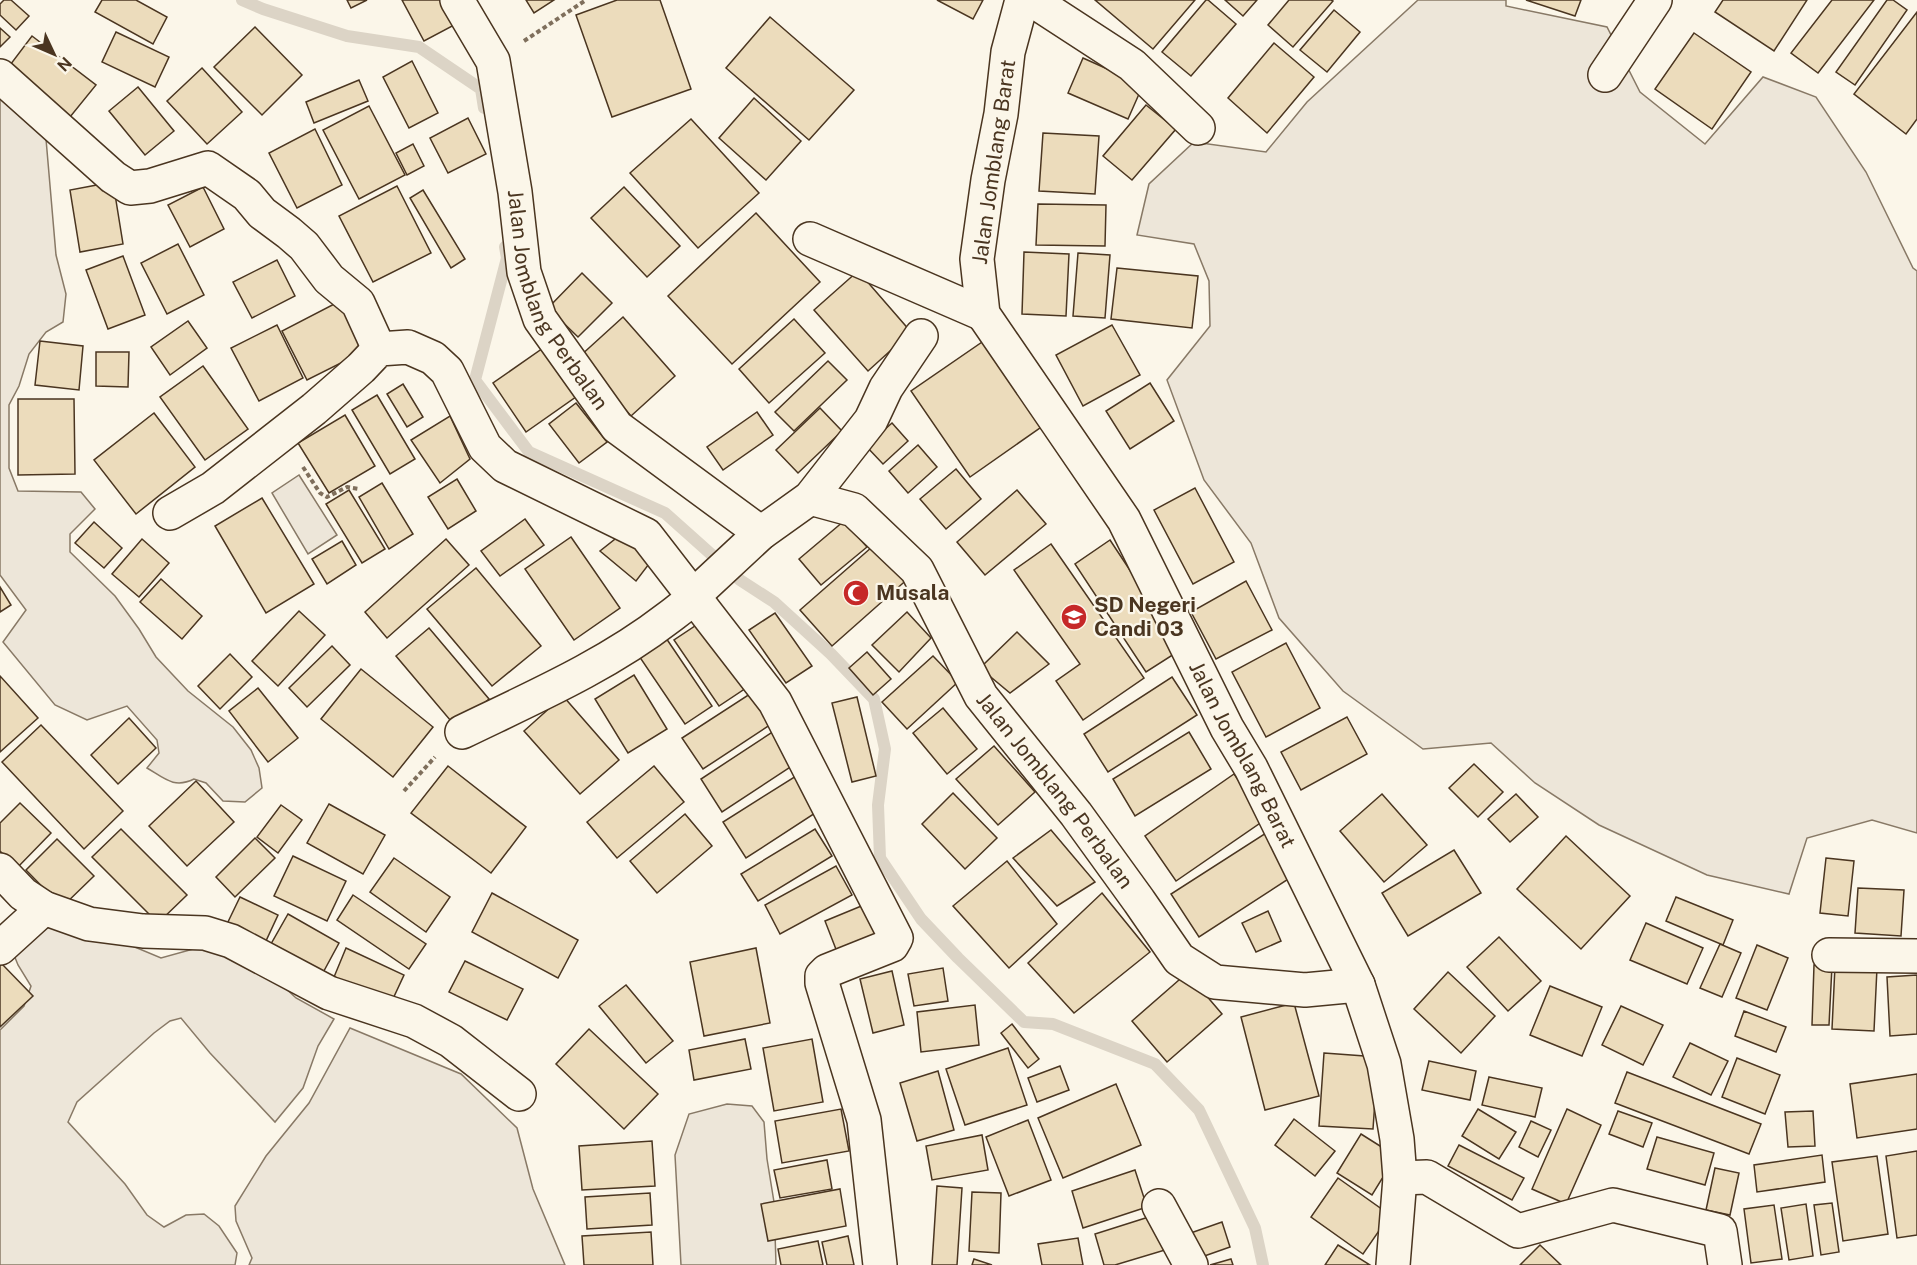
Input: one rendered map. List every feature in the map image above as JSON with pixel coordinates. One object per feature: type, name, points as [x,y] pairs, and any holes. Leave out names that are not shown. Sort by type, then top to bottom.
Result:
[{"type":"street","name":"Jalan Jomblang Perbalan","points":[[457,0],[493,61],[515,192],[524,272],[540,319],[616,427],[749,544]]},
{"type":"street","name":"Jalan Jomblang Barat","points":[[1022,0],[1008,52],[977,259],[983,314],[1124,520],[1227,728],[1251,768],[1358,985],[1384,1064],[1397,1139],[1400,1178],[1393,1265]]},
{"type":"street","points":[[1032,0],[1132,65],[1198,128]]},
{"type":"street","points":[[1605,75],[1655,0]]},
{"type":"street","points":[[0,76],[113,177],[130,189],[150,186],[208,168],[247,195],[262,213],[304,246],[329,279],[358,303],[379,349]]},
{"type":"street","points":[[810,239],[983,314]]},
{"type":"street","points":[[462,732],[566,682],[645,636],[703,588],[749,544],[810,498],[871,420],[886,388],[921,336]]},
{"type":"street","points":[[170,513],[213,488],[314,409],[379,349],[408,347],[433,358],[447,371],[485,447],[505,466],[646,535],[703,588],[775,702],[896,938],[892,945],[827,971],[822,976],[822,983],[864,1120],[880,1265]]},
{"type":"street","name":"Jalan Jomblang Perbalan","points":[[810,498],[854,510],[917,570],[981,696],[1076,814],[1179,959],[1215,982],[1305,990],[1358,985]]},
{"type":"street","points":[[0,870],[34,901],[89,924],[143,932],[205,933],[231,941],[329,993],[414,1021],[451,1041],[519,1094]]},
{"type":"street","points":[[0,948],[34,901]]},
{"type":"street","points":[[1829,955],[1917,956]]},
{"type":"street","points":[[1400,1178],[1427,1178],[1518,1232],[1613,1205],[1720,1231],[1725,1265]]},
{"type":"street","points":[[1159,1206],[1191,1265]]},
{"type":"path","points":[[493,61],[586,0]]},
{"type":"path","points":[[277,437],[298,459],[320,493],[327,497],[347,487],[359,489]]},
{"type":"path","points":[[404,791],[438,753],[462,732]]},
{"type":"shaded area","points":[[1418,0],[1506,0],[1506,6],[1607,27],[1640,92],[1705,144],[1763,77],[1816,97],[1866,172],[1913,268],[1917,271],[1917,833],[1872,820],[1807,838],[1789,894],[1707,875],[1599,825],[1535,783],[1491,743],[1423,749],[1343,691],[1279,618],[1251,543],[1204,480],[1167,380],[1210,326],[1209,281],[1194,244],[1137,235],[1149,184],[1194,142],[1266,152],[1307,102]]},
{"type":"shaded area","points":[[0,94],[46,139],[56,255],[66,294],[63,322],[46,332],[29,354],[19,386],[9,405],[9,468],[18,491],[81,492],[95,509],[70,534],[70,552],[115,596],[156,657],[188,691],[233,727],[251,750],[259,768],[262,788],[245,802],[223,801],[206,783],[194,779],[175,783],[147,768],[159,753],[157,740],[127,706],[87,720],[55,705],[3,642],[26,610],[0,575]]},
{"type":"shaded area","points":[[299,475],[337,535],[308,554],[272,493]]},
{"type":"shaded area","points":[[43,923],[130,945],[161,958],[204,946],[256,961],[296,998],[334,1019],[318,1046],[303,1088],[275,1122],[210,1053],[181,1018],[170,1021],[154,1033],[77,1102],[68,1122],[125,1184],[147,1215],[164,1227],[186,1215],[204,1214],[219,1226],[237,1253],[235,1265],[0,1265],[0,1030],[24,1006],[31,986],[18,965],[8,940]]},
{"type":"shaded area","points":[[350,1028],[461,1074],[517,1128],[533,1189],[565,1265],[249,1265],[252,1258],[236,1221],[235,1206],[266,1156],[309,1103]]},
{"type":"shaded area","points":[[727,1104],[752,1106],[764,1122],[774,1202],[775,1265],[681,1265],[675,1155],[689,1114]]},
{"type":"building","points":[[4,0],[11,0],[29,16],[16,30],[0,15],[0,4]]},
{"type":"building","points":[[102,0],[136,0],[167,17],[153,44],[95,12]]},
{"type":"building","points":[[347,0],[367,0],[351,8]]},
{"type":"building","points":[[402,0],[446,0],[458,23],[424,41]]},
{"type":"building","points":[[526,0],[554,0],[534,13]]},
{"type":"building","points":[[617,0],[660,0],[691,89],[612,117],[576,15]]},
{"type":"building","points":[[937,0],[983,0],[973,19]]},
{"type":"building","points":[[1095,0],[1195,0],[1153,49]]},
{"type":"building","points":[[1206,0],[1236,24],[1191,76],[1162,52]]},
{"type":"building","points":[[1225,0],[1257,0],[1243,16]]},
{"type":"building","points":[[1289,0],[1333,1],[1293,47],[1268,25]]},
{"type":"building","points":[[1526,0],[1581,0],[1575,16]]},
{"type":"building","points":[[1723,0],[1807,0],[1774,51],[1715,12]]},
{"type":"building","points":[[1832,0],[1874,0],[1818,73],[1791,53]]},
{"type":"building","points":[[1887,0],[1893,0],[1907,10],[1855,85],[1836,72]]},
{"type":"building","points":[[1334,10],[1360,32],[1327,72],[1300,50]]},
{"type":"building","points":[[1917,12],[1917,119],[1906,134],[1854,94]]},
{"type":"building","points":[[770,17],[854,90],[809,140],[726,68]]},
{"type":"building","points":[[255,27],[302,75],[262,115],[214,67]]},
{"type":"building","points":[[0,28],[10,37],[0,47]]},
{"type":"building","points":[[116,32],[169,57],[155,87],[102,62]]},
{"type":"building","points":[[1694,33],[1751,72],[1712,129],[1655,89]]},
{"type":"building","points":[[32,36],[96,85],[70,117],[7,69]]},
{"type":"building","points":[[1274,43],[1314,77],[1267,133],[1228,98]]},
{"type":"building","points":[[1083,58],[1143,85],[1128,119],[1068,93]]},
{"type":"building","points":[[412,61],[438,113],[409,128],[383,77]]},
{"type":"building","points":[[202,68],[242,112],[207,144],[167,101]]},
{"type":"building","points":[[359,80],[368,101],[314,123],[306,102]]},
{"type":"building","points":[[138,87],[174,131],[145,155],[109,111]]},
{"type":"building","points":[[754,98],[801,141],[766,180],[719,138]]},
{"type":"building","points":[[1146,105],[1176,129],[1132,180],[1103,156]]},
{"type":"building","points":[[369,106],[405,175],[359,199],[323,130]]},
{"type":"building","points":[[468,118],[486,154],[448,173],[430,138]]},
{"type":"building","points":[[691,119],[759,193],[698,248],[630,173]]},
{"type":"building","points":[[315,129],[342,185],[297,208],[269,153]]},
{"type":"building","points":[[1043,133],[1099,136],[1095,194],[1039,191]]},
{"type":"building","points":[[413,144],[424,166],[407,175],[396,153]]},
{"type":"building","points":[[113,182],[123,244],[80,252],[70,190]]},
{"type":"building","points":[[397,186],[431,253],[373,282],[339,216]]},
{"type":"building","points":[[203,187],[224,229],[190,247],[168,205]]},
{"type":"building","points":[[624,187],[680,246],[647,277],[591,218]]},
{"type":"building","points":[[423,190],[465,259],[451,268],[410,198]]},
{"type":"building","points":[[1038,204],[1106,205],[1105,246],[1036,245]]},
{"type":"building","points":[[756,213],[820,282],[732,364],[668,296]]},
{"type":"building","points":[[178,244],[204,295],[167,314],[141,263]]},
{"type":"building","points":[[1024,252],[1069,254],[1066,316],[1022,314]]},
{"type":"building","points":[[1078,253],[1110,255],[1105,318],[1073,316]]},
{"type":"building","points":[[123,256],[145,315],[108,329],[86,270]]},
{"type":"building","points":[[277,260],[295,296],[252,318],[233,282]]},
{"type":"building","points":[[1117,268],[1198,276],[1192,328],[1111,319]]},
{"type":"building","points":[[858,271],[911,332],[868,371],[814,310]]},
{"type":"building","points":[[582,273],[612,303],[578,337],[548,308]]},
{"type":"building","points":[[340,301],[365,351],[307,380],[282,331]]},
{"type":"building","points":[[623,317],[675,376],[631,416],[579,357]]},
{"type":"building","points":[[794,319],[825,353],[769,403],[739,369]]},
{"type":"building","points":[[188,321],[207,348],[170,375],[151,347]]},
{"type":"building","points":[[277,325],[303,378],[259,401],[231,348]]},
{"type":"building","points":[[1112,325],[1140,375],[1083,406],[1056,355]]},
{"type":"building","points":[[988,338],[1047,423],[970,477],[911,391]]},
{"type":"building","points":[[40,341],[83,346],[79,390],[35,385]]},
{"type":"building","points":[[546,346],[580,394],[526,432],[493,383]]},
{"type":"building","points":[[96,352],[129,352],[128,387],[96,386]]},
{"type":"building","points":[[828,361],[847,380],[794,431],[775,412]]},
{"type":"building","points":[[203,366],[248,429],[205,460],[160,397]]},
{"type":"building","points":[[1150,383],[1174,421],[1130,449],[1106,411]]},
{"type":"building","points":[[403,384],[423,417],[407,427],[387,394]]},
{"type":"building","points":[[377,395],[415,459],[390,474],[352,410]]},
{"type":"building","points":[[18,399],[74,399],[75,474],[18,475]]},
{"type":"building","points":[[576,403],[607,442],[579,463],[549,424]]},
{"type":"building","points":[[820,408],[842,431],[798,473],[776,450]]},
{"type":"building","points":[[757,412],[773,435],[723,470],[707,447]]},
{"type":"building","points":[[154,413],[195,467],[136,514],[94,460]]},
{"type":"building","points":[[345,415],[375,466],[329,493],[298,443]]},
{"type":"building","points":[[450,416],[470,459],[440,483],[411,440]]},
{"type":"building","points":[[892,423],[908,441],[883,464],[866,446]]},
{"type":"building","points":[[918,445],[937,467],[908,493],[889,471]]},
{"type":"building","points":[[956,469],[981,499],[946,529],[920,499]]},
{"type":"building","points":[[457,479],[476,511],[448,529],[428,497]]},
{"type":"building","points":[[382,483],[413,534],[389,549],[359,497]]},
{"type":"building","points":[[1195,488],[1234,562],[1193,584],[1154,510]]},
{"type":"building","points":[[349,490],[385,549],[362,563],[326,504]]},
{"type":"building","points":[[1017,490],[1046,524],[985,575],[957,542]]},
{"type":"building","points":[[262,498],[314,584],[266,613],[215,526]]},
{"type":"building","points":[[525,519],[544,545],[500,576],[481,551]]},
{"type":"building","points":[[844,521],[867,547],[821,585],[799,559]]},
{"type":"building","points":[[94,522],[122,548],[104,568],[75,543]]},
{"type":"building","points":[[619,536],[652,560],[636,581],[600,551]]},
{"type":"building","points":[[571,537],[620,608],[574,640],[525,569]]},
{"type":"building","points":[[142,539],[169,563],[139,597],[112,574]]},
{"type":"building","points":[[446,539],[469,565],[387,638],[365,612]]},
{"type":"building","name":"Musala","points":[[880,540],[911,576],[832,646],[800,610]]},
{"type":"building","points":[[1110,540],[1182,649],[1146,672],[1075,564]]},
{"type":"building","points":[[342,541],[356,565],[327,584],[312,559]]},
{"type":"building","name":"SD Negeri Candi 03","points":[[1051,544],[1144,678],[1083,720],[1056,681],[1080,664],[1014,570]]},
{"type":"building","points":[[476,568],[541,646],[492,686],[427,609]]},
{"type":"building","points":[[161,579],[202,616],[182,639],[140,602]]},
{"type":"building","points":[[1246,581],[1272,630],[1216,659],[1191,612]]},
{"type":"building","points":[[0,587],[11,605],[0,612]]},
{"type":"building","points":[[299,611],[325,635],[278,686],[252,661]]},
{"type":"building","points":[[907,612],[931,638],[899,672],[872,645]]},
{"type":"building","points":[[775,613],[812,666],[786,683],[749,630]]},
{"type":"building","points":[[704,620],[749,686],[719,706],[674,640]]},
{"type":"building","points":[[429,628],[489,699],[456,727],[396,656]]},
{"type":"building","points":[[1017,632],[1049,664],[1010,693],[980,668]]},
{"type":"building","points":[[666,638],[712,706],[685,724],[639,656]]},
{"type":"building","points":[[1286,643],[1320,708],[1266,737],[1232,672]]},
{"type":"building","points":[[332,646],[350,665],[307,707],[289,688]]},
{"type":"building","points":[[867,652],[891,679],[873,695],[849,668]]},
{"type":"building","points":[[230,654],[252,677],[220,709],[198,686]]},
{"type":"building","points":[[933,656],[958,682],[907,729],[882,702]]},
{"type":"building","points":[[361,669],[433,727],[393,777],[321,719]]},
{"type":"building","points":[[634,675],[667,729],[628,753],[595,699]]},
{"type":"building","points":[[0,676],[38,718],[0,752]]},
{"type":"building","points":[[1172,677],[1197,715],[1108,772],[1084,734]]},
{"type":"building","points":[[258,688],[298,738],[268,762],[229,711]]},
{"type":"building","points":[[756,690],[776,721],[703,769],[682,738]]},
{"type":"building","points":[[563,696],[619,760],[580,794],[524,731]]},
{"type":"building","points":[[857,697],[876,776],[852,782],[832,703]]},
{"type":"building","points":[[943,708],[977,749],[947,774],[913,733]]},
{"type":"building","points":[[1347,717],[1367,754],[1301,790],[1281,752]]},
{"type":"building","points":[[129,718],[156,748],[118,784],[91,755]]},
{"type":"building","points":[[41,725],[123,811],[84,849],[2,762]]},
{"type":"building","points":[[780,727],[801,760],[722,812],[701,779]]},
{"type":"building","points":[[1189,732],[1211,769],[1135,816],[1113,779]]},
{"type":"building","points":[[994,746],[1035,792],[998,825],[956,779]]},
{"type":"building","points":[[1474,764],[1503,792],[1478,817],[1449,788]]},
{"type":"building","points":[[448,766],[526,827],[491,873],[411,813]]},
{"type":"building","points":[[654,766],[684,802],[617,858],[587,822]]},
{"type":"building","points":[[804,771],[826,806],[746,858],[723,822]]},
{"type":"building","points":[[1234,774],[1266,819],[1176,881],[1145,836]]},
{"type":"building","points":[[196,781],[234,822],[187,866],[149,826]]},
{"type":"building","points":[[953,793],[997,838],[965,869],[922,824]]},
{"type":"building","points":[[1382,794],[1427,845],[1384,882],[1340,831]]},
{"type":"building","points":[[1516,794],[1538,817],[1510,842],[1488,819]]},
{"type":"building","points":[[20,803],[51,833],[17,868],[0,851],[0,823]]},
{"type":"building","points":[[329,804],[385,835],[363,874],[307,843]]},
{"type":"building","points":[[281,805],[302,820],[278,853],[257,837]]},
{"type":"building","points":[[685,814],[712,846],[657,893],[630,861]]},
{"type":"building","points":[[121,829],[187,895],[158,923],[92,857]]},
{"type":"building","points":[[815,829],[832,856],[758,901],[741,874]]},
{"type":"building","points":[[1051,830],[1095,882],[1057,906],[1013,858]]},
{"type":"building","points":[[1266,833],[1293,876],[1199,937],[1171,894]]},
{"type":"building","points":[[1566,836],[1630,896],[1581,949],[1517,889]]},
{"type":"building","points":[[255,838],[275,858],[235,897],[216,877]]},
{"type":"building","points":[[57,839],[94,876],[62,907],[26,870]]},
{"type":"building","points":[[1454,850],[1481,893],[1408,936],[1382,893]]},
{"type":"building","points":[[293,856],[346,881],[327,921],[274,896]]},
{"type":"building","points":[[394,858],[450,897],[426,932],[370,892]]},
{"type":"building","points":[[1826,858],[1854,861],[1848,916],[1820,913]]},
{"type":"building","points":[[1007,861],[1057,924],[1009,968],[953,906]]},
{"type":"building","points":[[836,866],[852,895],[780,934],[765,905]]},
{"type":"building","points":[[1858,888],[1904,890],[1901,936],[1855,933]]},
{"type":"building","points":[[492,893],[578,940],[558,978],[472,932]]},
{"type":"building","points":[[1102,893],[1150,952],[1074,1013],[1028,963]]},
{"type":"building","points":[[353,895],[426,944],[409,969],[337,920]]},
{"type":"building","points":[[240,897],[278,915],[265,943],[226,926]]},
{"type":"building","points":[[1676,897],[1733,920],[1723,945],[1666,921]]},
{"type":"building","points":[[871,902],[885,938],[839,957],[825,921]]},
{"type":"building","points":[[1268,911],[1281,941],[1256,952],[1242,923]]},
{"type":"building","points":[[288,914],[339,943],[319,980],[267,951]]},
{"type":"building","points":[[1646,923],[1703,948],[1687,984],[1630,960]]},
{"type":"building","points":[[1499,937],[1541,981],[1508,1011],[1467,967]]},
{"type":"building","points":[[1720,944],[1741,953],[1722,997],[1700,988]]},
{"type":"building","points":[[1757,945],[1788,958],[1767,1010],[1736,998]]},
{"type":"building","points":[[346,948],[404,975],[391,1003],[334,977]]},
{"type":"building","points":[[756,948],[770,1023],[704,1036],[690,962]]},
{"type":"building","points":[[465,961],[523,989],[507,1020],[449,992]]},
{"type":"building","points":[[0,962],[33,996],[0,1027]]},
{"type":"building","points":[[1814,965],[1832,966],[1829,1025],[1812,1025]]},
{"type":"building","points":[[1835,966],[1877,968],[1874,1031],[1832,1029]]},
{"type":"building","points":[[943,968],[948,1001],[914,1006],[908,974]]},
{"type":"building","points":[[892,971],[904,1025],[873,1033],[860,979]]},
{"type":"building","points":[[1448,972],[1495,1016],[1461,1053],[1414,1009]]},
{"type":"building","points":[[1187,973],[1222,1014],[1167,1062],[1132,1021]]},
{"type":"building","points":[[1917,975],[1917,1034],[1890,1036],[1887,977]]},
{"type":"building","points":[[626,985],[673,1041],[646,1063],[599,1006]]},
{"type":"building","points":[[1550,986],[1602,1007],[1582,1056],[1530,1035]]},
{"type":"building","points":[[1294,1003],[1319,1096],[1265,1110],[1241,1017]]},
{"type":"building","points":[[975,1005],[979,1045],[921,1052],[917,1012]]},
{"type":"building","points":[[1621,1006],[1663,1025],[1643,1065],[1602,1045]]},
{"type":"building","points":[[1744,1011],[1786,1027],[1776,1052],[1735,1036]]},
{"type":"building","points":[[1012,1024],[1039,1059],[1028,1068],[1001,1033]]},
{"type":"building","points":[[589,1029],[658,1094],[624,1129],[556,1064]]},
{"type":"building","points":[[745,1039],[751,1069],[694,1080],[689,1050]]},
{"type":"building","points":[[812,1039],[823,1102],[774,1111],[763,1048]]},
{"type":"building","points":[[1690,1043],[1728,1061],[1711,1095],[1673,1077]]},
{"type":"building","points":[[1008,1048],[1027,1105],[965,1125],[946,1069]]},
{"type":"building","points":[[1324,1053],[1378,1057],[1373,1129],[1319,1126]]},
{"type":"building","points":[[1737,1058],[1780,1075],[1765,1114],[1722,1097]]},
{"type":"building","points":[[1429,1061],[1476,1071],[1470,1100],[1422,1090]]},
{"type":"building","points":[[1060,1066],[1069,1090],[1037,1102],[1028,1078]]},
{"type":"building","points":[[938,1071],[954,1130],[917,1141],[900,1083]]},
{"type":"building","points":[[1627,1072],[1761,1124],[1749,1154],[1615,1103]]},
{"type":"building","points":[[1917,1074],[1917,1129],[1857,1138],[1850,1084]]},
{"type":"building","points":[[1489,1077],[1542,1088],[1535,1117],[1482,1105]]},
{"type":"building","points":[[1116,1084],[1141,1145],[1063,1178],[1038,1118]]},
{"type":"building","points":[[841,1109],[849,1151],[782,1163],[775,1121]]},
{"type":"building","points":[[1478,1109],[1516,1132],[1499,1159],[1462,1136]]},
{"type":"building","points":[[1567,1109],[1601,1125],[1566,1204],[1532,1189]]},
{"type":"building","points":[[1618,1111],[1652,1123],[1643,1147],[1609,1134]]},
{"type":"building","points":[[1813,1111],[1815,1146],[1788,1147],[1785,1112]]},
{"type":"building","points":[[1294,1119],[1335,1151],[1315,1176],[1275,1145]]},
{"type":"building","points":[[1028,1120],[1051,1180],[1009,1196],[986,1137]]},
{"type":"building","points":[[1531,1121],[1551,1130],[1538,1157],[1519,1147]]},
{"type":"building","points":[[1361,1134],[1396,1156],[1372,1195],[1337,1173]]},
{"type":"building","points":[[982,1135],[988,1170],[932,1180],[926,1146]]},
{"type":"building","points":[[1657,1137],[1714,1153],[1705,1185],[1647,1169]]},
{"type":"building","points":[[652,1141],[655,1186],[582,1190],[579,1146]]},
{"type":"building","points":[[1459,1145],[1524,1178],[1512,1200],[1448,1166]]},
{"type":"building","points":[[1917,1151],[1917,1235],[1897,1238],[1886,1156]]},
{"type":"building","points":[[1822,1155],[1825,1182],[1757,1192],[1754,1165]]},
{"type":"building","points":[[1877,1156],[1888,1234],[1843,1241],[1832,1162]]},
{"type":"building","points":[[827,1160],[832,1189],[780,1198],[774,1170]]},
{"type":"building","points":[[1715,1168],[1739,1173],[1730,1215],[1706,1210]]},
{"type":"building","points":[[1135,1170],[1147,1207],[1083,1228],[1072,1191]]},
{"type":"building","points":[[1338,1178],[1390,1215],[1363,1254],[1311,1217]]},
{"type":"building","points":[[937,1186],[962,1188],[957,1265],[932,1265]]},
{"type":"building","points":[[840,1189],[846,1226],[768,1241],[761,1204]]},
{"type":"building","points":[[972,1192],[1001,1193],[999,1253],[969,1251]]},
{"type":"building","points":[[650,1193],[652,1225],[587,1229],[585,1197]]},
{"type":"building","points":[[1832,1203],[1839,1252],[1821,1255],[1814,1205]]},
{"type":"building","points":[[1806,1204],[1813,1256],[1789,1260],[1781,1208]]},
{"type":"building","points":[[1774,1205],[1782,1259],[1751,1263],[1744,1209]]},
{"type":"building","points":[[1155,1215],[1165,1250],[1115,1265],[1104,1265],[1095,1234]]},
{"type":"building","points":[[1222,1222],[1230,1247],[1193,1260],[1185,1235]]},
{"type":"building","points":[[651,1232],[653,1265],[584,1265],[582,1236]]},
{"type":"building","points":[[848,1236],[854,1265],[827,1265],[822,1242]]},
{"type":"building","points":[[1078,1238],[1083,1265],[1042,1265],[1038,1244]]},
{"type":"building","points":[[818,1241],[823,1265],[781,1265],[778,1249]]},
{"type":"building","points":[[1338,1245],[1370,1265],[1325,1265]]},
{"type":"building","points":[[1540,1245],[1561,1265],[1520,1265]]},
{"type":"building","points":[[974,1259],[992,1265],[972,1265]]},
{"type":"building","points":[[1231,1259],[1233,1265],[1210,1265]]},
{"type":"waterway","points":[[242,0],[347,36],[419,47],[481,89],[484,108]]},
{"type":"waterway","points":[[505,247],[507,258],[475,380],[529,452],[665,513],[740,580],[774,602],[831,654],[874,699],[885,749],[878,805],[880,858],[921,919],[1024,1022],[1053,1024],[1155,1064],[1199,1110],[1255,1228],[1263,1265]]},
{"type":"place","name":"Musala","points":[[856,593]]},
{"type":"place","name":"SD Negeri Candi 03","points":[[1074,617]]}]
